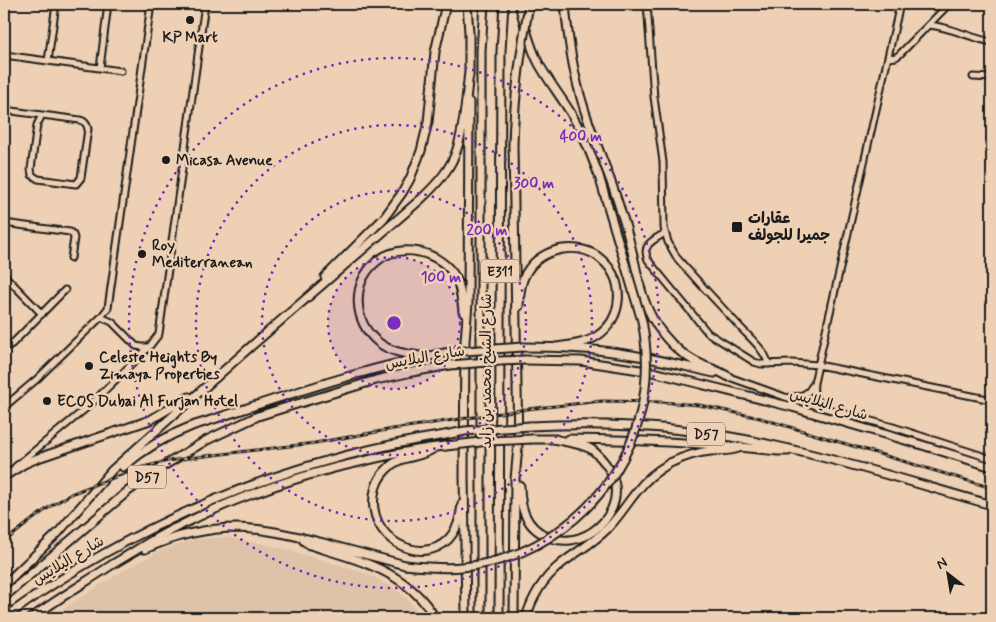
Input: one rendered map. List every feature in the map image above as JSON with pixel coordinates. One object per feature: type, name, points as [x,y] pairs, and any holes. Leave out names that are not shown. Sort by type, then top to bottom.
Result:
[{"type":"highway","points":[[316,290],[327,274],[384,218],[410,179],[421,151],[428,122],[436,45],[446,4]]},
{"type":"highway","points":[[466,618],[464,474],[465,341],[468,303],[469,33],[467,4]]},
{"type":"highway","name":"شارع الشيخ محمد بن زايد","points":[[481,618],[481,70],[484,4]]},
{"type":"highway","name":"شارع الشيخ محمد بن زايد","points":[[499,618],[501,50],[504,4]]},
{"type":"highway","points":[[116,563],[177,537],[211,530],[238,528],[301,537],[405,565],[435,568],[471,566],[506,558],[534,546],[562,529],[588,507],[607,484],[623,458],[641,414],[646,368],[645,335],[592,157],[570,112],[538,62],[519,4]]},
{"type":"highway","points":[[514,618],[515,485],[518,447],[513,144],[516,85],[529,4]]},
{"type":"highway","points":[[565,4],[569,47],[579,92],[589,125],[619,205],[638,283],[647,309],[658,328],[674,346],[693,360],[729,377]]},
{"type":"highway","points":[[4,585],[54,537],[110,472],[438,182],[457,150],[469,72]]},
{"type":"highway","points":[[515,339],[519,321],[520,288],[527,271],[540,258],[556,250],[586,251],[602,260],[614,275],[618,293],[616,312],[611,322],[596,336],[579,343],[556,347]]},
{"type":"highway","points":[[424,357],[390,349],[379,343],[370,335],[363,324],[359,312],[358,302],[364,278],[377,261],[395,252],[416,251],[426,254],[443,263],[450,270],[459,287],[462,298],[465,341]]},
{"type":"highway","points":[[95,491],[137,455],[177,431],[353,375],[450,352],[522,347],[556,347],[619,353],[729,377]]},
{"type":"highway","name":"شارع اليلايس","points":[[4,596],[127,492],[168,463],[207,440],[258,416],[287,406],[383,378],[450,365],[525,360],[580,361],[653,372],[792,407],[992,467]]},
{"type":"highway","points":[[6,476],[24,464],[38,458],[150,420],[198,393]]},
{"type":"highway","name":"شارع اليلايس","points":[[4,618],[90,562],[162,523],[214,499],[286,473],[360,451],[397,443],[487,429],[592,424],[660,428],[728,437],[776,446],[878,472],[992,505]]},
{"type":"highway","points":[[31,618],[174,528],[266,489],[339,466],[421,449],[489,441],[532,439],[618,440],[796,451]]},
{"type":"highway","points":[[517,459],[522,508],[533,527],[545,536],[560,540],[574,540],[587,535],[601,525],[608,517],[616,496],[614,480],[602,459],[590,449],[554,439]]},
{"type":"highway","points":[[436,447],[427,453],[403,458],[395,462],[380,477],[373,497],[373,505],[377,521],[387,536],[401,546],[417,551],[436,548],[444,543],[451,536],[460,519],[464,474]]},
{"type":"highway","points":[[526,618],[532,602],[548,578],[560,565],[607,530],[637,490],[652,476],[670,464],[689,456],[710,451],[732,451],[741,447]]},
{"type":"highway","points":[[301,537],[310,545],[367,563],[392,575],[417,595],[435,618]]},
{"type":"street","points":[[48,61],[56,4]]},
{"type":"street","points":[[100,68],[108,4]]},
{"type":"street","points":[[112,322],[107,310],[151,4]]},
{"type":"street","points":[[6,476],[19,463],[88,408],[157,338],[205,4]]},
{"type":"street","points":[[647,4],[654,97],[663,162],[665,232],[668,242],[677,258],[765,354],[768,364]]},
{"type":"street","points":[[831,410],[816,399],[813,391],[814,383],[900,4]]},
{"type":"street","points":[[888,58],[900,54],[949,4]]},
{"type":"street","points":[[929,24],[946,27],[992,42]]},
{"type":"street","points":[[4,55],[121,71]]},
{"type":"street","points":[[973,77],[992,78]]},
{"type":"street","points":[[4,110],[30,114],[42,115],[80,120],[84,122],[88,129],[82,178],[78,182],[73,184],[38,180],[32,175],[31,169],[37,125],[42,115]]},
{"type":"street","points":[[30,114],[35,119],[37,125]]},
{"type":"street","points":[[4,223],[70,232],[74,238],[71,258]]},
{"type":"street","points":[[665,232],[648,245],[646,252],[648,260],[711,336],[756,363],[818,365],[992,400]]},
{"type":"street","points":[[4,275],[42,314]]},
{"type":"street","points":[[4,346],[12,344],[65,290]]},
{"type":"street","points":[[4,407],[37,379],[107,310]]},
{"type":"street","points":[[101,317],[112,322],[136,346],[142,348],[149,347]]},
{"type":"street","points":[[136,346],[137,359]]},
{"type":"street","points":[[729,377],[784,397],[893,426],[992,459]]},
{"type":"street","points":[[784,397],[796,397],[805,394],[814,383]]},
{"type":"shaded area","points":[[225,537],[270,545],[354,569],[394,588],[424,618],[49,618],[124,570],[162,550],[196,539]]},
{"type":"railway","points":[[4,542],[51,506],[71,494],[143,467],[168,461],[315,443],[527,409],[602,401],[699,405],[760,418],[992,488]]},
{"type":"place","name":"KP Mart","points":[[190,20]]},
{"type":"place","name":"Micasa Avenue","points":[[166,160]]},
{"type":"place","name":"عقارات جميرا للجولف","points":[[737,227]]},
{"type":"place","name":"Roy Mediterranean","points":[[142,254]]},
{"type":"place","name":"Celeste Heights By Zimaya Properties","points":[[89,366]]},
{"type":"place","name":"ECOS Dubai Al Furjan Hotel","points":[[47,401]]}]
